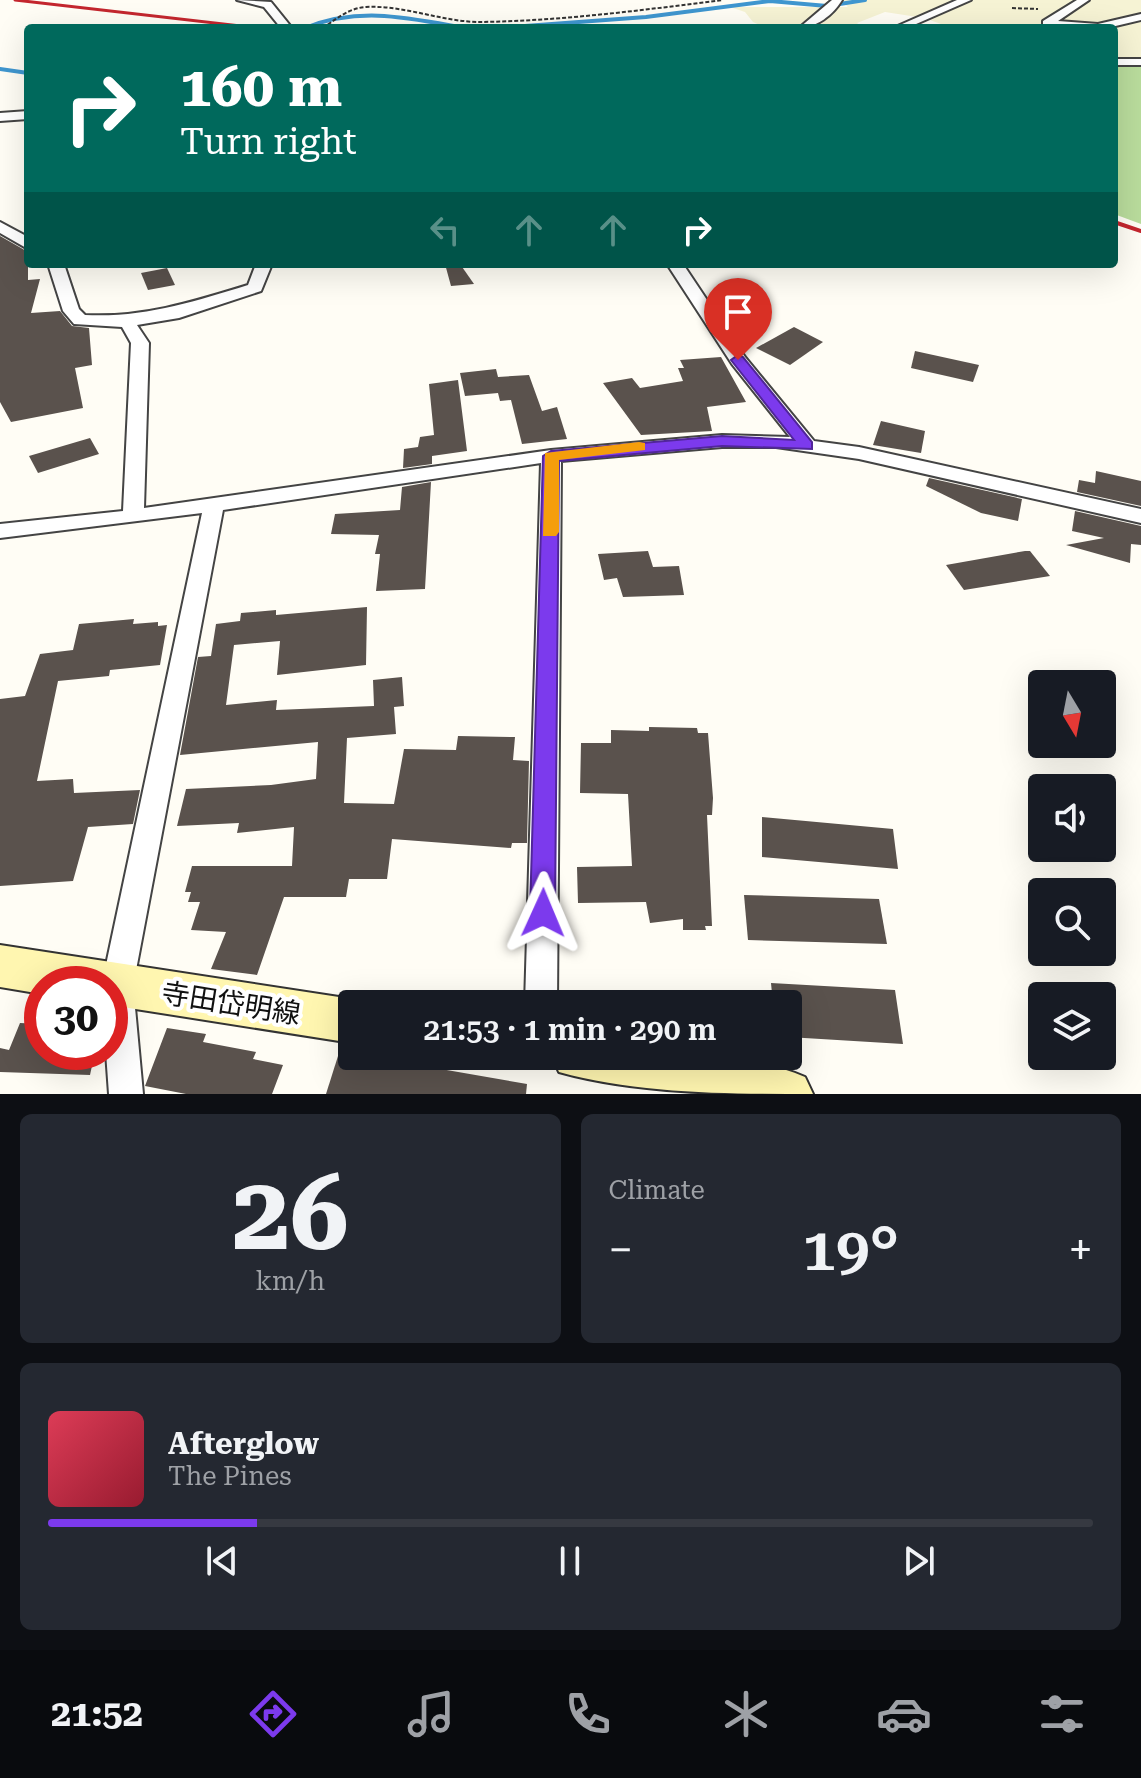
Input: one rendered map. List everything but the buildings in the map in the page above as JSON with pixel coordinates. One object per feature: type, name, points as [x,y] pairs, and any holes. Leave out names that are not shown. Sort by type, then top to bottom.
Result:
[{"type":"main road","name":"寺田岱明線","points":[[0,966],[24,970]]},
{"type":"main road","name":"寺田岱明線","points":[[128,988],[338,1019]]},
{"type":"main road","points":[[654,1070],[788,1094]]},
{"type":"street","points":[[242,0],[268,2],[284,24]]},
{"type":"street","points":[[810,24],[833,7],[837,0]]},
{"type":"street","points":[[908,24],[966,0]]},
{"type":"street","points":[[1060,24],[1047,23],[1084,0]]},
{"type":"street","points":[[1111,24],[1141,17]]},
{"type":"street","points":[[1118,62],[1141,62]]},
{"type":"street","points":[[0,117],[24,115]]},
{"type":"street","points":[[0,227],[24,242]]},
{"type":"street","points":[[57,268],[71,311],[80,320],[127,322],[173,314],[255,288],[262,268]]},
{"type":"street","points":[[678,268],[738,360],[807,445]]},
{"type":"street","points":[[127,322],[140,343],[133,516]]},
{"type":"street","points":[[0,531],[133,516],[551,456],[722,441],[807,445],[859,453],[1141,516]]},
{"type":"street","points":[[541,990],[551,456]]},
{"type":"street","points":[[115,966],[214,504]]},
{"type":"street","points":[[121,1070],[126,1094]]},
{"type":"path","points":[[329,24],[344,13],[362,7],[398,7],[477,22],[615,13],[723,0]]},
{"type":"path","points":[[1012,8],[1048,9]]},
{"type":"shaded area","points":[[840,0],[1141,0],[1141,61],[1118,59],[1118,24],[941,24],[885,12],[858,24],[757,24],[745,12],[730,7],[848,7]]},
{"type":"green space","points":[[1118,62],[1141,62],[1141,224],[1118,215]]},
{"type":"waterway","points":[[552,24],[646,17],[770,1],[827,6],[865,0]]},
{"type":"waterway","points":[[316,24],[365,16],[441,24]]},
{"type":"waterway","points":[[0,69],[24,72]]},
{"type":"railway","points":[[15,0],[223,24]]},
{"type":"railway","points":[[1118,223],[1141,231]]},
{"type":"slow traffic","points":[[550,532],[551,456],[639,447]]},
{"type":"route","points":[[543,913],[551,456],[722,441],[776,441],[807,445],[738,360]]}]
